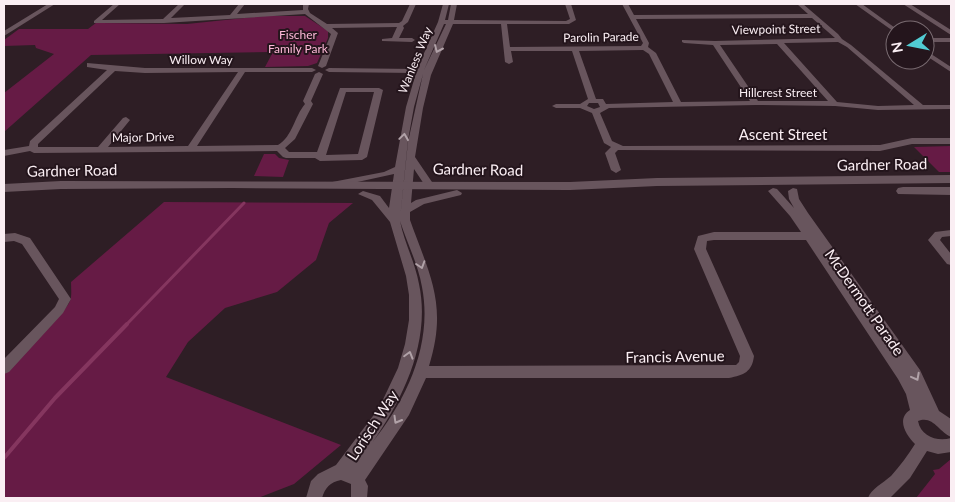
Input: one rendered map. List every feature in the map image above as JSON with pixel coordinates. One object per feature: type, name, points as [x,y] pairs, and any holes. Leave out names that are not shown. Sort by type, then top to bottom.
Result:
[{"type":"street","points":[[4,34],[52,4]]},
{"type":"street","points":[[117,4],[96,22],[164,21],[307,12],[328,26],[335,33],[335,36],[307,101],[309,104],[303,110],[291,141],[280,148]]},
{"type":"street","points":[[164,21],[182,4]]},
{"type":"street","points":[[231,17],[242,4]]},
{"type":"street","points":[[306,4],[307,12]]},
{"type":"street","points":[[328,26],[400,24],[405,22],[413,4]]},
{"type":"street","name":"Wanless Way","points":[[446,4],[447,22]]},
{"type":"street","name":"Wanless Way","points":[[402,189],[400,170],[410,101],[454,4]]},
{"type":"street","points":[[447,22],[504,24],[567,23],[573,20],[568,4]]},
{"type":"street","name":"Parolin Parade","points":[[507,49],[644,48],[646,43],[634,17],[625,4]]},
{"type":"street","points":[[800,4],[839,40],[849,46],[921,108]]},
{"type":"street","points":[[858,4],[885,23]]},
{"type":"street","points":[[906,4],[951,38]]},
{"type":"street","points":[[914,4],[951,30]]},
{"type":"street","points":[[634,17],[814,16]]},
{"type":"street","points":[[394,40],[401,28],[400,24]]},
{"type":"street","points":[[504,24],[509,62]]},
{"type":"street","points":[[935,39],[951,38]]},
{"type":"street","points":[[384,40],[412,40]]},
{"type":"street","name":"Viewpoint Street","points":[[684,41],[715,43],[839,40]]},
{"type":"street","points":[[779,42],[834,104]]},
{"type":"street","name":"Viewpoint Street","points":[[715,43],[756,103]]},
{"type":"street","points":[[644,48],[652,53],[678,104]]},
{"type":"street","points":[[575,50],[592,100]]},
{"type":"street","points":[[935,59],[951,70]]},
{"type":"street","name":"Willow Way","points":[[90,65],[112,68],[242,71],[424,72]]},
{"type":"street","points":[[32,148],[33,143],[112,68]]},
{"type":"street","points":[[192,147],[242,71]]},
{"type":"street","name":"Wanless Way","points":[[402,189],[411,158],[424,72]]},
{"type":"street","name":"Major Drive","points":[[343,90],[379,90],[362,158],[320,158],[321,155],[343,90]]},
{"type":"street","points":[[556,106],[582,106],[595,111],[603,110],[605,106],[600,102],[592,100],[585,102],[582,106]]},
{"type":"street","name":"Hillcrest Street","points":[[605,106],[756,103],[834,104],[878,108],[951,107]]},
{"type":"street","points":[[595,111],[608,143],[615,148],[610,153],[616,170]]},
{"type":"street","points":[[100,150],[126,120]]},
{"type":"street","name":"Ascent Street","points":[[615,148],[742,150],[753,148],[880,148],[912,141],[951,141]]},
{"type":"street","name":"Major Drive","points":[[4,153],[32,148],[40,151],[177,150],[192,147],[210,149],[280,148],[286,155],[321,155]]},
{"type":"street","points":[[411,158],[429,185]]},
{"type":"street","points":[[329,185],[400,170]]},
{"type":"street","name":"Gardner Road","points":[[4,196],[363,194],[429,185],[532,186],[657,182],[951,179]]},
{"type":"street","points":[[886,181],[915,186],[922,190]]},
{"type":"street","name":"Gardner Road","points":[[4,188],[61,185],[329,185],[457,193],[951,191]]},
{"type":"street","name":"Lorisch Way","points":[[357,479],[368,458],[394,426],[409,398],[420,372],[429,337],[431,308],[428,286],[405,220],[402,189]]},
{"type":"street","name":"Lorisch Way","points":[[395,222],[402,189]]},
{"type":"street","name":"McDermott Parade","points":[[793,191],[794,199],[804,214],[916,374],[934,416]]},
{"type":"street","name":"McDermott Parade","points":[[773,192],[782,199],[809,236],[903,375],[913,394],[918,413]]},
{"type":"street","name":"Gardner Road","points":[[405,211],[420,202],[457,193]]},
{"type":"street","name":"Lorisch Way","points":[[341,472],[387,407],[404,370],[413,341],[416,316],[415,295],[409,262],[395,222],[376,198],[363,194]]},
{"type":"street","points":[[951,233],[939,234],[934,240],[951,261]]},
{"type":"street","name":"Francis Avenue","points":[[420,372],[719,372],[740,370],[746,365],[747,356],[700,249],[702,239],[714,236],[809,236]]},
{"type":"street","points":[[4,238],[26,241],[65,299],[59,310],[4,368]]},
{"type":"street","points":[[951,430],[934,416],[918,413],[913,414],[910,423],[912,429],[924,441],[941,447],[951,445]]},
{"type":"street","points":[[881,497],[908,468],[921,450],[924,441]]},
{"type":"street","points":[[314,498],[321,481],[327,476],[341,472],[357,479],[360,490],[359,498]]},
{"type":"green space","name":"Fischer Family Park","points":[[264,16],[305,16],[328,31],[328,38],[317,63],[308,66],[265,67],[273,52],[91,55],[4,132],[4,93],[54,54],[36,48],[35,45],[4,46],[4,40],[19,29],[88,29],[101,19],[102,23],[187,24]]},
{"type":"green space","points":[[951,146],[951,172],[939,172],[914,147]]},
{"type":"green space","points":[[264,154],[275,154],[279,158],[289,160],[283,177],[254,176]]},
{"type":"green space","points":[[164,202],[353,203],[329,223],[316,260],[277,292],[225,308],[188,342],[166,377],[341,445],[294,484],[258,498],[4,498],[4,372],[40,338],[66,308],[71,299],[71,282]]},
{"type":"green space","points":[[951,459],[951,498],[916,498],[935,474],[933,470],[939,469]]},
{"type":"waterway","points":[[126,325],[244,203]]},
{"type":"waterway","points":[[4,458],[55,398],[127,324]]}]
